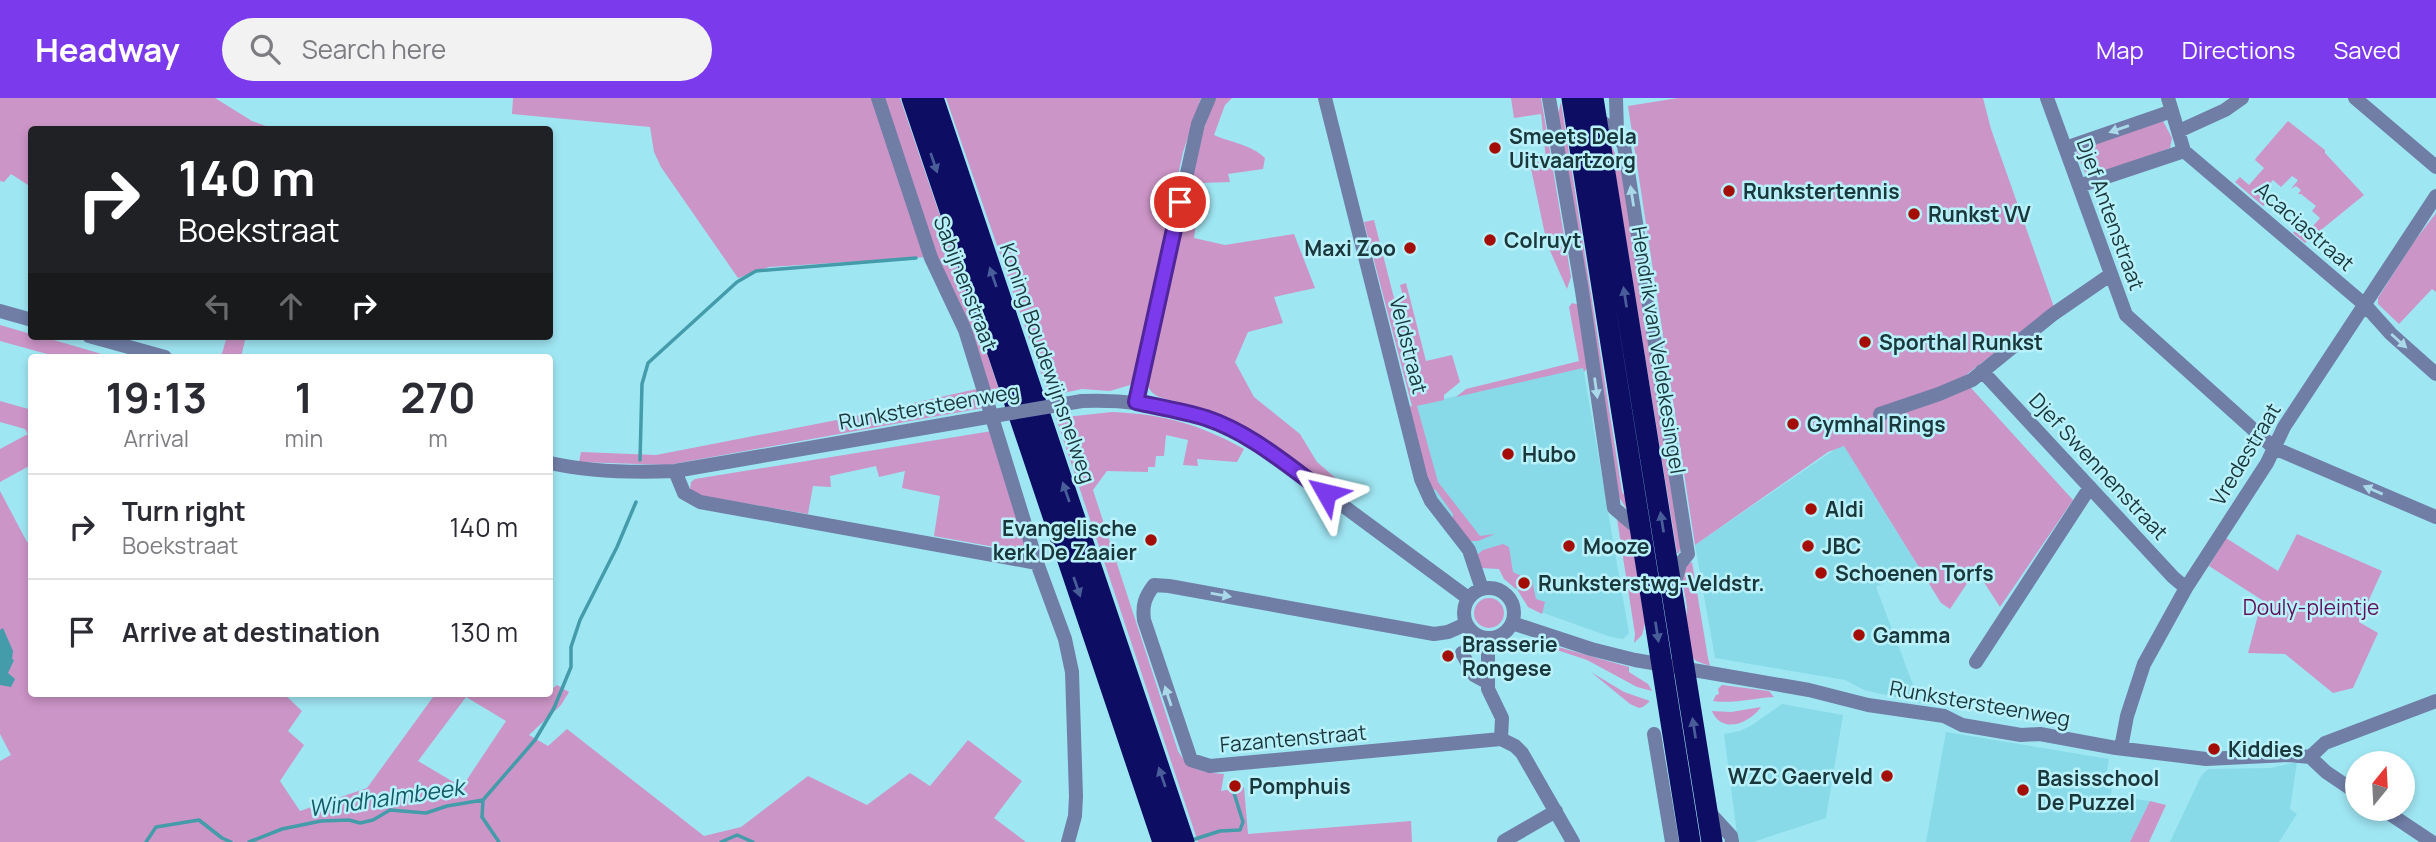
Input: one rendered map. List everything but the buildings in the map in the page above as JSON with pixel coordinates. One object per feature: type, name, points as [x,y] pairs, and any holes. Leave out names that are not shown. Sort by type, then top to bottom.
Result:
[{"type":"highway","name":"Koning Boudewijnsnelweg","points":[[912,98],[1163,842]]},
{"type":"highway","name":"Koning Boudewijnsnelweg","points":[[933,98],[1184,842]]},
{"type":"highway","points":[[1572,98],[1690,842]]},
{"type":"highway","name":"Hendrik van Veldekesingel","points":[[1595,108],[1712,842]]},
{"type":"street","name":"Sabijnenstraat","points":[[878,98],[932,258],[965,330],[1037,564],[1056,608],[1072,672],[1076,796],[1068,842]]},
{"type":"street","points":[[1136,402],[1193,145],[1202,111],[1209,98]]},
{"type":"street","name":"Veldstraat","points":[[1325,98],[1421,479],[1431,501],[1469,550],[1482,589]]},
{"type":"street","name":"Hendrik van Veldekesingel","points":[[1616,98],[1617,132]]},
{"type":"street","name":"Djef Antenstraat","points":[[2047,98],[2126,315],[2274,448],[2436,517]]},
{"type":"street","points":[[2179,131],[2225,110],[2242,98]]},
{"type":"street","points":[[2355,98],[2436,167]]},
{"type":"street","points":[[1551,100],[1614,508],[1641,531]]},
{"type":"street","points":[[2065,148],[2170,104],[2184,151],[2079,186]]},
{"type":"street","name":"Hendrik van Veldekesingel","points":[[1595,108],[1617,132],[1624,146],[1688,554],[1681,564],[1673,589]]},
{"type":"street","name":"Acaciastraat","points":[[2184,151],[2364,305],[2390,334],[2436,374]]},
{"type":"street","name":"Vredestraat","points":[[2121,748],[2127,716],[2144,664],[2186,588],[2267,463],[2284,427],[2436,196]]},
{"type":"street","points":[[1880,414],[1972,380],[2052,314],[2110,275]]},
{"type":"street","points":[[0,312],[28,319]]},
{"type":"street","points":[[103,340],[154,354]]},
{"type":"street","name":"Djef Swennenstraat","points":[[1982,371],[2186,588]]},
{"type":"street","name":"Runkstersteenweg","points":[[553,463],[607,471],[675,471],[1082,401],[1136,402],[1206,418],[1255,442],[1468,598]]},
{"type":"street","points":[[675,471],[684,493],[699,502],[1037,564]]},
{"type":"street","points":[[1976,663],[2090,487]]},
{"type":"street","name":"Fazantenstraat","points":[[1466,624],[1448,632],[1434,634],[1154,585],[1142,608],[1191,760],[1210,766],[1501,739]]},
{"type":"street","points":[[1494,588],[1510,598],[1514,612],[1512,623],[1503,634],[1488,638],[1476,634],[1466,624],[1464,611],[1468,598],[1482,589],[1494,588]]},
{"type":"street","name":"Runkstersteenweg","points":[[1512,623],[1591,649],[1662,666],[1809,690],[1868,705],[1944,716],[1972,727],[2021,735],[2040,734],[2206,759],[2289,755],[2311,757]]},
{"type":"street","points":[[1488,638],[1487,682],[1502,718],[1501,739],[1518,747],[1573,842]]},
{"type":"street","points":[[1462,653],[1474,676],[1487,682]]},
{"type":"street","points":[[2345,785],[2311,757],[2325,743],[2436,701]]},
{"type":"street","points":[[1654,734],[1672,842]]},
{"type":"street","points":[[1666,796],[1675,750]]},
{"type":"street","points":[[1707,810],[1731,836],[1732,842]]},
{"type":"street","points":[[1504,841],[1556,811]]},
{"type":"street","points":[[2399,821],[2425,840]]},
{"type":"shaded area","points":[[1583,367],[1629,633],[1623,639],[1538,611],[1504,578],[1500,569],[1482,568],[1425,480],[1408,407]]},
{"type":"shaded area","points":[[1843,444],[1918,566],[1876,587],[1920,703],[1864,690],[1845,680],[1715,658],[1695,545]]},
{"type":"shaded area","points":[[3,628],[13,651],[14,660],[8,673],[15,679],[11,687],[0,685],[0,630]]},
{"type":"shaded area","points":[[1782,704],[1843,715],[1826,818],[1753,842],[1738,842],[1724,734],[1752,725]]},
{"type":"shaded area","name":"Basisschool De Puzzel","points":[[1946,732],[2109,759],[2105,783],[2112,785],[2111,796],[2150,801],[2130,842],[1926,842]]},
{"type":"shaded area","points":[[2297,762],[2290,809],[2297,814],[2279,842],[2170,842],[2201,776],[2208,769],[2271,768]]},
{"type":"green space","points":[[0,98],[215,98],[252,121],[266,126],[28,126],[28,185],[11,174],[4,182],[0,181]]},
{"type":"green space","points":[[513,98],[872,98],[927,257],[769,267],[738,278],[661,167],[654,152],[650,127],[512,114]]},
{"type":"green space","points":[[882,98],[900,98],[1003,401],[996,403],[937,258]]},
{"type":"green space","points":[[946,98],[1201,98],[1183,152],[1134,377],[1130,385],[1110,391],[1082,389],[1049,396]]},
{"type":"green space","points":[[1215,98],[1232,98],[1225,105],[1214,135],[1247,147],[1265,158],[1263,169],[1228,174],[1230,182],[1201,183],[1194,238],[1225,245],[1294,234],[1315,288],[1274,297],[1283,323],[1248,332],[1235,362],[1254,397],[1300,434],[1317,462],[1339,481],[1333,489],[1266,442],[1218,414],[1159,397],[1152,393],[1148,385],[1146,373],[1204,128]]},
{"type":"green space","points":[[1511,98],[1541,98],[1571,277],[1567,289],[1547,244],[1530,164],[1546,159],[1541,114],[1514,118]]},
{"type":"green space","points":[[1678,98],[1983,98],[1991,129],[2054,307],[1962,378],[2073,500],[2000,607],[1976,570],[1950,609],[1941,603],[1844,446],[1828,452],[1695,545],[1628,106]]},
{"type":"green space","points":[[1561,102],[1622,492],[1629,500],[1628,511],[1618,496],[1558,114]]},
{"type":"green space","points":[[2162,119],[2172,138],[2170,148],[2103,173],[2085,173],[2075,148]]},
{"type":"green space","points":[[2288,121],[2325,150],[2364,195],[2305,243],[2293,233],[2298,227],[2306,234],[2320,218],[2312,211],[2316,206],[2298,194],[2301,190],[2296,186],[2291,189],[2298,180],[2292,176],[2281,187],[2273,180],[2260,194],[2269,201],[2263,206],[2235,182],[2240,177],[2249,185],[2264,168],[2256,158]]},
{"type":"green space","points":[[1610,142],[1622,169],[1681,545],[1679,553],[1677,553]]},
{"type":"green space","points":[[2436,213],[2436,292],[2432,289],[2399,324],[2378,304],[2378,298]]},
{"type":"green space","points":[[1374,220],[1394,298],[1403,296],[1400,285],[1406,283],[1426,361],[1452,355],[1460,382],[1444,395],[1444,400],[1417,406],[1438,482],[1480,536],[1495,534],[1478,541],[1469,541],[1453,522],[1453,514],[1435,489],[1432,491],[1426,478],[1409,407],[1412,406],[1364,222]]},
{"type":"green space","points":[[1572,303],[1580,305],[1587,368],[1584,372],[1583,368],[1456,397],[1466,389],[1579,361],[1569,307]]},
{"type":"green space","points":[[0,325],[28,333],[28,340],[54,340],[102,354],[47,354],[0,341]]},
{"type":"green space","points":[[226,340],[245,340],[242,354],[222,354]]},
{"type":"green space","points":[[981,388],[988,407],[668,465],[579,462],[581,452],[656,455],[842,419]]},
{"type":"green space","points":[[0,401],[28,409],[28,434],[25,429],[0,422]]},
{"type":"green space","points":[[1112,412],[1148,415],[1180,422],[1212,433],[1244,449],[1237,462],[1197,459],[1198,466],[1183,465],[1188,440],[1166,435],[1164,456],[1156,456],[1155,467],[1148,467],[1148,472],[1107,471],[1093,490],[1182,758],[1197,769],[1224,774],[1221,791],[1244,787],[1248,834],[1411,821],[1412,842],[1198,842],[1056,418]]},
{"type":"green space","points":[[992,431],[1028,553],[934,536],[940,496],[902,488],[905,471],[879,477],[876,466],[830,476],[831,487],[813,486],[808,514],[696,495],[690,489],[691,482],[695,479]]},
{"type":"green space","points":[[28,434],[28,467],[0,482],[0,449]]},
{"type":"green space","points":[[0,491],[28,542],[28,697],[287,697],[302,711],[288,731],[304,745],[280,781],[300,811],[367,788],[433,697],[466,697],[553,697],[553,688],[557,685],[569,692],[561,705],[529,735],[548,746],[567,729],[704,836],[741,827],[808,776],[867,805],[910,773],[930,786],[968,740],[1022,781],[994,818],[1026,842],[0,842],[0,761],[11,755],[0,734]],"holes":[[[466,697],[506,721],[462,787],[418,761]]]},
{"type":"green space","points":[[1617,519],[1634,533],[1635,562],[1645,623],[1642,635],[1634,643],[1635,634]]},
{"type":"green space","name":"Douly-pleintje","points":[[2297,534],[2382,571],[2359,622],[2378,633],[2353,688],[2333,693],[2285,654],[2248,653],[2262,600],[2209,566],[2226,538],[2278,571]]},
{"type":"green space","points":[[1503,544],[1509,547],[1513,572],[1532,581],[1536,599],[1545,602],[1542,614],[1528,607],[1518,591],[1521,585],[1526,587],[1529,582],[1521,579],[1516,589],[1504,579],[1499,569],[1482,568],[1477,555],[1483,550]]},
{"type":"green space","points":[[1692,562],[1710,666],[1696,661],[1691,655],[1686,630],[1687,607],[1682,578],[1685,566]]},
{"type":"green space","points":[[1489,598],[1500,602],[1504,613],[1500,624],[1489,628],[1478,624],[1474,613],[1478,602]]},
{"type":"green space","points":[[1551,645],[1629,667],[1629,672],[1648,684],[1652,691],[1637,687],[1587,660],[1551,648]]},
{"type":"green space","points":[[1591,672],[1624,692],[1650,701],[1639,708],[1630,704]]},
{"type":"green space","points":[[1722,685],[1769,691],[1774,697],[1713,701]]},
{"type":"green space","points":[[1761,707],[1750,718],[1736,724],[1722,723],[1712,711],[1731,712]]},
{"type":"green space","points":[[2150,801],[2166,805],[2149,842],[2130,842]]},
{"type":"waterway","points":[[640,460],[642,384],[648,363],[737,282],[756,271],[916,258]]},
{"type":"waterway","points":[[483,800],[535,740],[554,708],[571,667],[571,647],[580,620],[617,547],[636,502]]},
{"type":"waterway","points":[[1192,840],[1220,831],[1240,830],[1243,822],[1234,793]]},
{"type":"waterway","name":"Windhalmbeek","points":[[249,842],[282,829],[321,821],[349,820],[360,823],[373,820],[390,810],[426,813],[447,806],[483,800],[482,817],[499,842]]},
{"type":"waterway","name":"Windhalmbeek","points":[[146,842],[156,827],[199,820],[231,842]]},
{"type":"waterway","name":"Windhalmbeek","points":[[721,842],[737,835],[753,842]]},
{"type":"place","name":"Smeets Dela Uitvaartzorg","points":[[1495,148]]},
{"type":"place","name":"Runkstertennis","points":[[1729,191]]},
{"type":"place","name":"Runkst VV","points":[[1914,214]]},
{"type":"place","name":"Colruyt","points":[[1490,240]]},
{"type":"place","name":"Maxi Zoo","points":[[1410,248]]},
{"type":"place","name":"Sporthal Runkst","points":[[1865,342]]},
{"type":"place","name":"Gymhal Rings","points":[[1793,424]]},
{"type":"place","name":"Hubo","points":[[1508,454]]},
{"type":"place","name":"Aldi","points":[[1811,509]]},
{"type":"place","name":"Evangelische kerk De Zaaier","points":[[1151,540]]},
{"type":"place","name":"Mooze","points":[[1569,546]]},
{"type":"place","name":"JBC","points":[[1808,546]]},
{"type":"place","name":"Schoenen Torfs","points":[[1821,573]]},
{"type":"place","name":"Runksterstwg-Veldstr.","points":[[1524,583]]},
{"type":"place","name":"Gamma","points":[[1859,635]]},
{"type":"place","name":"Brasserie Rongese","points":[[1448,656]]},
{"type":"place","name":"Kiddies","points":[[2214,749]]},
{"type":"place","name":"WZC Gaerveld","points":[[1887,776]]},
{"type":"place","name":"Pomphuis","points":[[1235,786]]},
{"type":"place","name":"Basisschool De Puzzel","points":[[2023,790]]},
{"type":"route","points":[[1180,202],[1136,402],[1206,418],[1236,431],[1265,448],[1326,493]]}]
